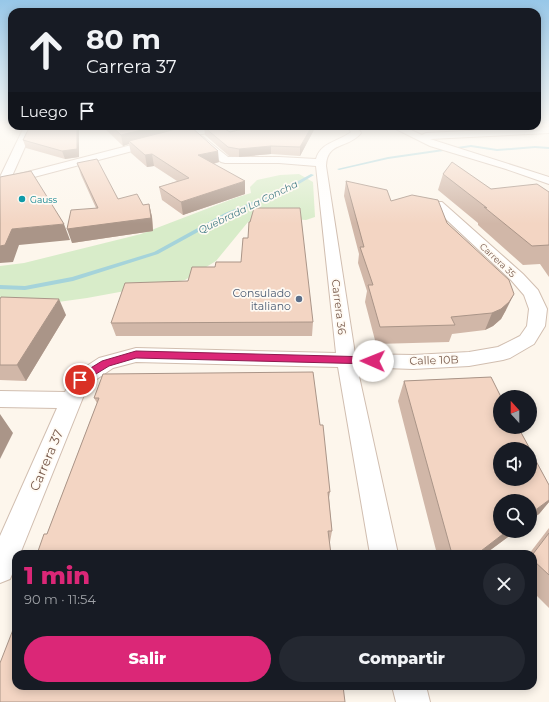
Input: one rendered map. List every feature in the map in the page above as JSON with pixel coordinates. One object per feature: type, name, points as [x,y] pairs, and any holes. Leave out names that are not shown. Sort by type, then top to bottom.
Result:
[{"type":"street","points":[[1,183],[13,159]]},
{"type":"street","points":[[1,183],[92,159]]},
{"type":"street","points":[[224,159],[231,161],[279,160],[320,163],[320,159]]},
{"type":"street","points":[[484,159],[549,181]]},
{"type":"street","name":"Carrera 36","points":[[320,163],[346,360],[383,550]]},
{"type":"street","name":"Carrera 35","points":[[438,205],[517,277],[532,294],[538,309],[536,326]]},
{"type":"street","name":"Calle 10B","points":[[106,363],[136,355],[414,362],[469,359],[502,353],[526,340],[536,326]]},
{"type":"street","name":"Carrera 37","points":[[0,569],[80,380],[106,363]]},
{"type":"street","points":[[0,399],[71,400]]},
{"type":"street","points":[[410,690],[412,702]]},
{"type":"green space","points":[[299,174],[313,182],[315,217],[306,220],[263,217],[248,222],[216,261],[185,280],[87,298],[0,310],[0,266],[24,263],[141,234],[251,193],[250,187],[257,180],[280,175]]},
{"type":"building","points":[[97,159],[118,199],[137,194],[143,205],[149,204],[151,218],[67,229],[71,210],[98,208],[77,163]]},
{"type":"building","points":[[159,159],[205,159],[245,181],[181,202],[159,187],[189,178]]},
{"type":"building","points":[[452,162],[491,189],[537,184],[549,192],[549,245],[532,246],[484,207],[487,208],[443,174]]},
{"type":"building","points":[[31,171],[64,224],[12,229],[5,245],[0,246],[0,177]]},
{"type":"building","points":[[346,181],[387,190],[391,201],[412,195],[438,200],[447,223],[509,280],[514,294],[509,302],[501,309],[492,313],[451,317],[455,325],[380,327],[368,285],[373,285],[360,247],[364,247]]},
{"type":"building","points":[[254,208],[300,208],[313,322],[111,323],[125,283],[188,281],[192,267],[215,267],[216,262],[241,262],[243,238],[248,238],[249,222]]},
{"type":"building","points":[[1,297],[59,299],[17,365],[0,365]]},
{"type":"building","points":[[313,372],[320,425],[323,425],[330,492],[328,492],[332,531],[328,531],[330,550],[38,550],[44,534],[47,534],[99,398],[94,398],[103,374]]},
{"type":"building","points":[[491,377],[498,390],[493,390],[493,434],[522,434],[526,442],[493,442],[493,486],[537,486],[537,463],[549,485],[549,500],[537,509],[537,494],[493,494],[493,538],[498,538],[482,550],[451,550],[404,381]]},
{"type":"building","points":[[549,533],[549,575],[537,564],[536,550]]},
{"type":"building","points":[[12,632],[12,690],[344,690],[345,702],[0,702],[0,663]]},
{"type":"waterway","name":"Quebrada La Concha","points":[[339,169],[385,159]]},
{"type":"waterway","name":"Quebrada La Concha","points":[[0,287],[25,288],[73,279],[156,253],[227,214],[282,192],[312,175]]},
{"type":"place","name":"Gauss","points":[[22,199]]},
{"type":"place","name":"Consulado italiano","points":[[299,299]]},
{"type":"route","points":[[80,380],[106,363],[136,355],[373,361]]}]
